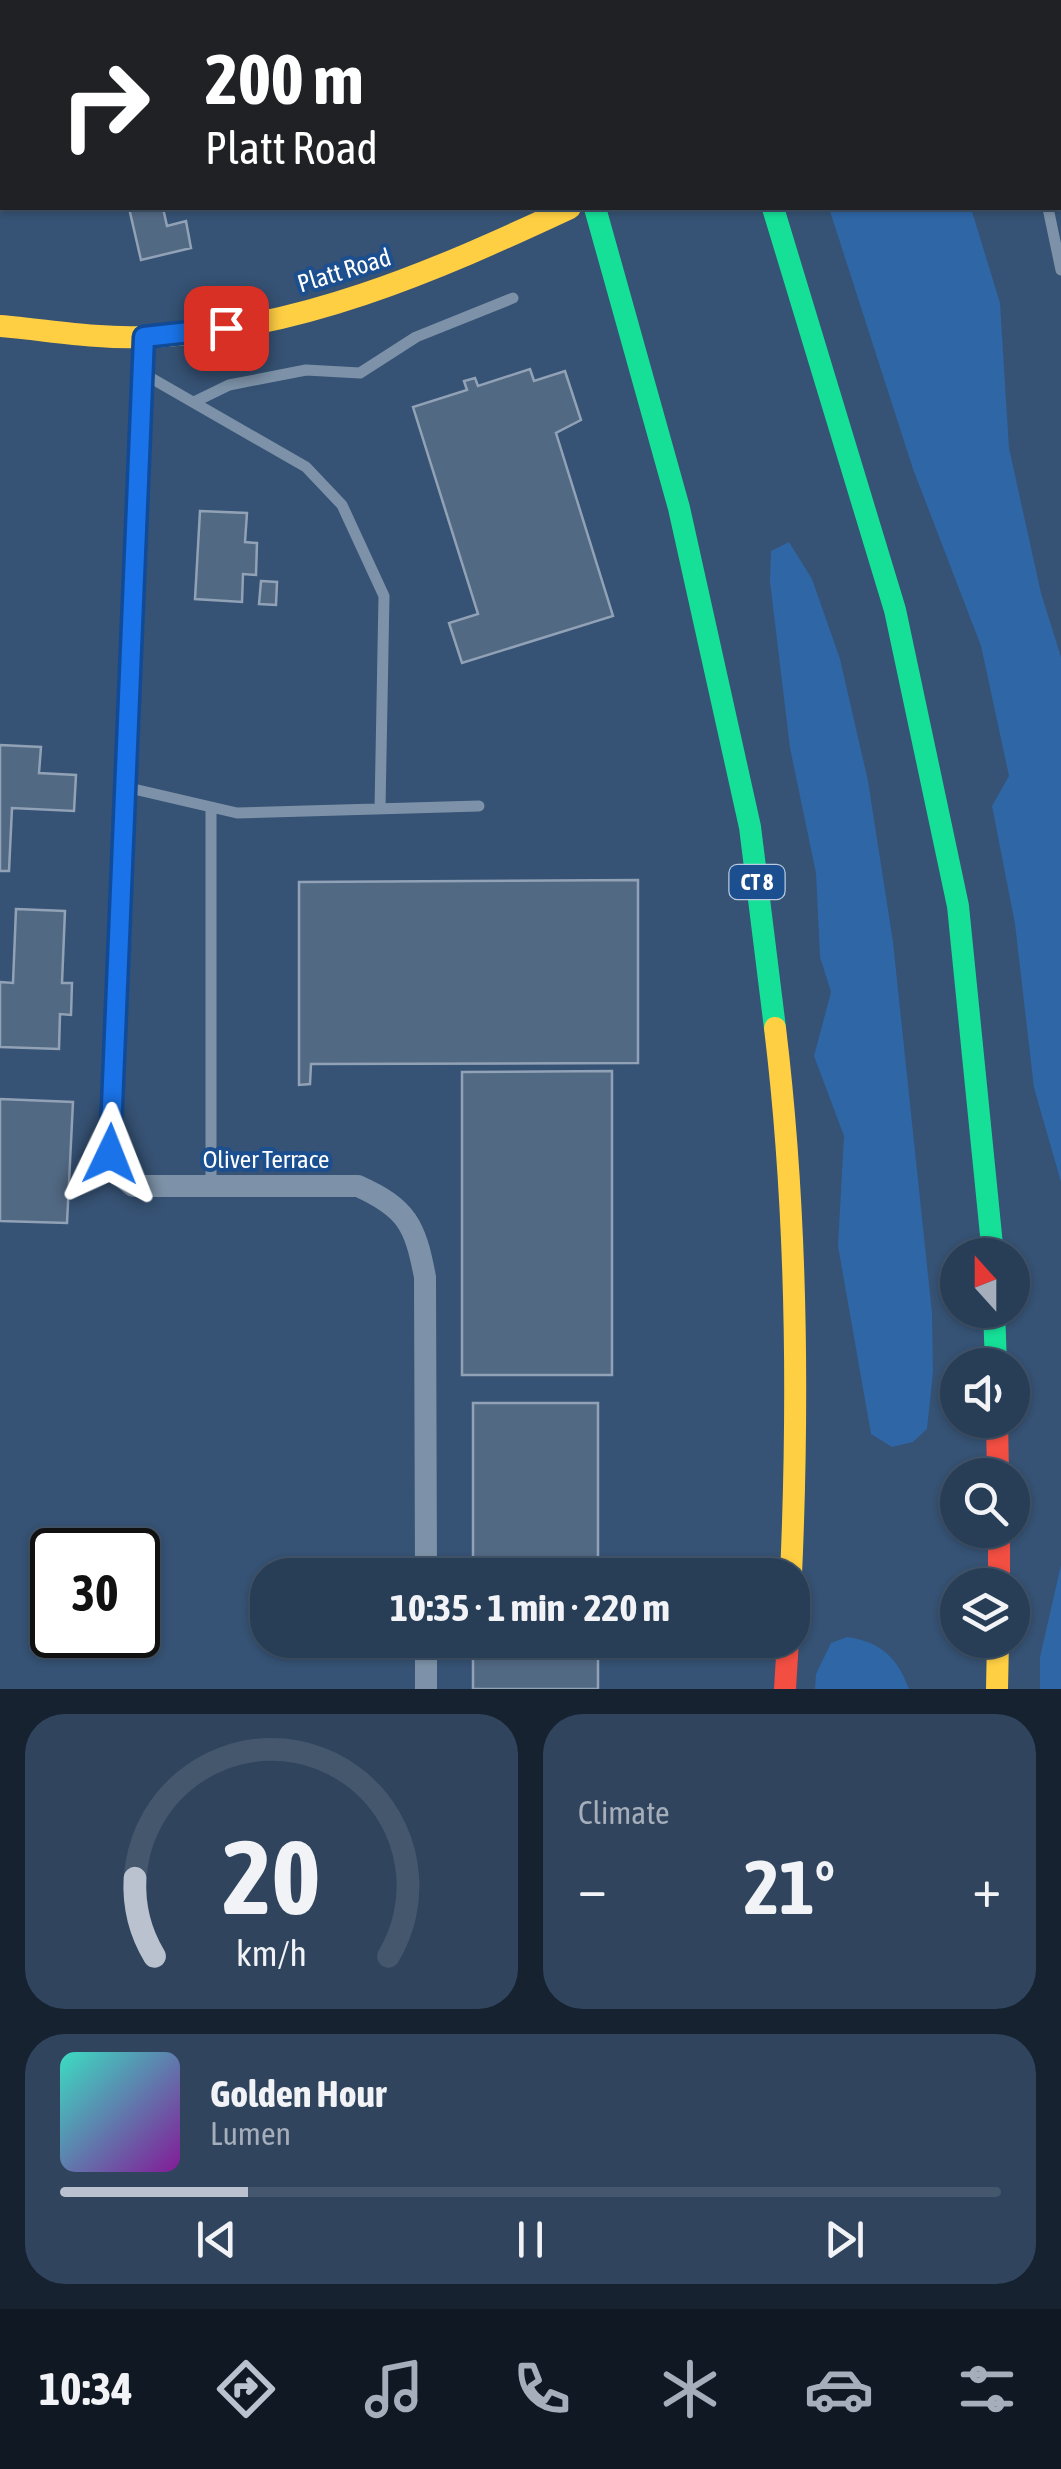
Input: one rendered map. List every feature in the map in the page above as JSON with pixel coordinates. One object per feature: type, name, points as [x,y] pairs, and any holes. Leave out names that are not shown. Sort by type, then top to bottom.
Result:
[{"type":"main road","name":"Platt Road","points":[[0,326],[144,337],[226,328],[378,291],[566,210]]},
{"type":"main road","name":"CT 8","points":[[595,210],[679,508],[750,828],[789,1143],[797,1444],[792,1558]]},
{"type":"main road","points":[[774,210],[895,610],[958,906],[991,1238]]},
{"type":"main road","points":[[786,1689],[787,1658]]},
{"type":"main road","points":[[997,1689],[998,1658]]},
{"type":"street","name":"Oliver Terrace","points":[[144,337],[110,1154],[117,1172],[132,1186],[358,1186],[390,1200],[416,1232],[426,1276],[426,1558]]},
{"type":"street","points":[[426,1658],[426,1689]]},
{"type":"lane","points":[[1048,210],[1061,270]]},
{"type":"lane","points":[[194,402],[230,385],[306,370],[360,374],[416,337],[514,298]]},
{"type":"lane","points":[[140,372],[306,467],[342,505],[384,596],[380,809]]},
{"type":"lane","points":[[124,787],[237,813],[479,806]]},
{"type":"lane","points":[[212,808],[212,1186]]},
{"type":"shaded area","points":[[830,210],[972,210],[1000,303],[1009,448],[1041,593],[1061,657],[1061,1182],[1034,1088],[1015,924],[992,806],[1009,776],[981,646],[913,469]]},
{"type":"shaded area","points":[[789,542],[812,579],[840,659],[868,781],[893,942],[932,1313],[933,1371],[927,1429],[913,1442],[892,1447],[871,1434],[838,1246],[844,1136],[814,1056],[831,992],[820,957],[816,873],[790,748],[770,582],[771,551]]},
{"type":"shaded area","points":[[1061,1565],[1061,1689],[1040,1689],[1040,1657]]},
{"type":"shaded area","points":[[847,1637],[886,1653],[909,1689],[815,1689],[816,1674],[831,1643]]},
{"type":"building","points":[[129,210],[163,210],[167,226],[186,221],[191,248],[141,260]]},
{"type":"building","points":[[530,369],[534,381],[565,371],[581,420],[556,433],[613,616],[462,663],[449,623],[478,614],[413,407],[467,390],[464,381],[475,378],[478,386]]},
{"type":"building","points":[[200,511],[247,513],[245,542],[257,543],[256,575],[243,574],[242,602],[195,599]]},
{"type":"building","points":[[261,581],[277,582],[276,605],[259,604]]},
{"type":"building","points":[[0,745],[41,747],[39,773],[76,775],[74,811],[12,808],[9,871],[0,871]]},
{"type":"building","points":[[638,880],[638,1063],[311,1064],[310,1084],[299,1085],[299,882]]},
{"type":"building","points":[[16,909],[65,911],[62,983],[72,983],[71,1015],[60,1014],[59,1049],[0,1047],[0,982],[13,983]]},
{"type":"building","points":[[612,1071],[612,1375],[462,1375],[462,1072]]},
{"type":"building","points":[[0,1099],[73,1102],[67,1223],[0,1221]]},
{"type":"building","points":[[473,1403],[598,1403],[598,1558],[473,1558]]},
{"type":"building","points":[[473,1658],[598,1658],[598,1689],[473,1689]]},
{"type":"traffic: fast","points":[[596,210],[679,508],[750,827],[775,1028]]},
{"type":"traffic: fast","points":[[774,210],[895,610],[958,906],[991,1238]]},
{"type":"traffic: fast","points":[[995,1328],[995,1348]]},
{"type":"traffic: slow","points":[[0,326],[144,337],[256,324],[310,311],[416,275],[566,210]]},
{"type":"traffic: slow","points":[[775,1028],[792,1233],[795,1438],[791,1558]]},
{"type":"traffic: slow","points":[[997,1689],[998,1658]]},
{"type":"traffic: jam","points":[[997,1438],[998,1458]]},
{"type":"traffic: jam","points":[[999,1548],[999,1568]]},
{"type":"traffic: jam","points":[[785,1689],[787,1658]]},
{"type":"route","points":[[110,1154],[144,337],[226,328]]}]
